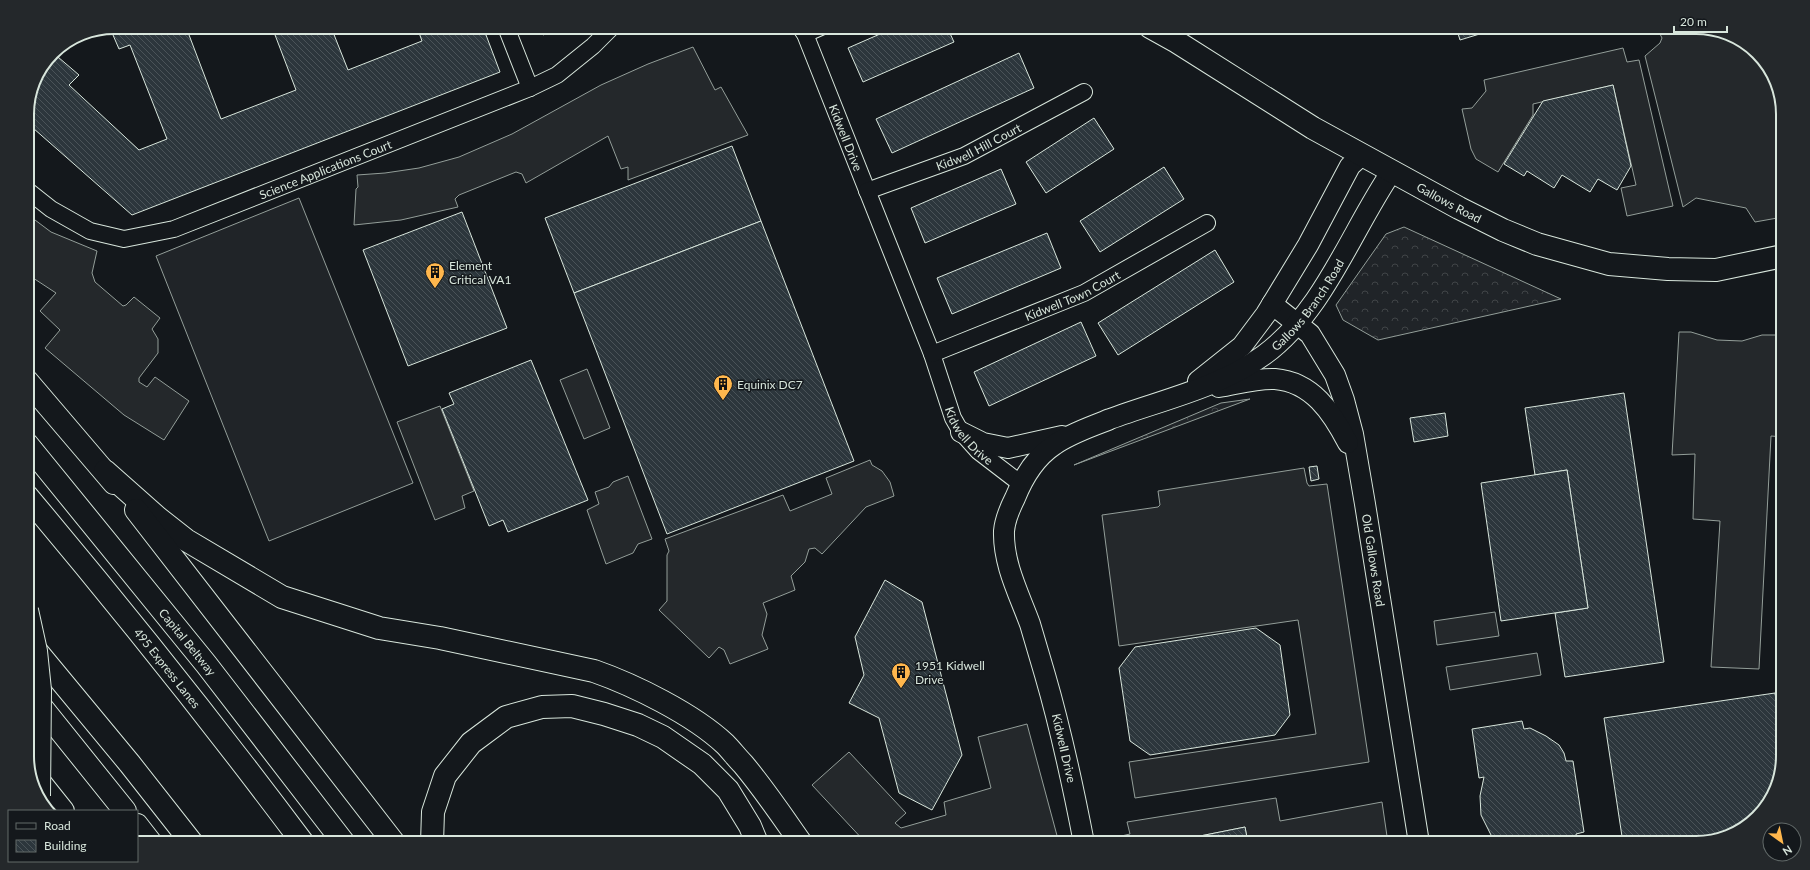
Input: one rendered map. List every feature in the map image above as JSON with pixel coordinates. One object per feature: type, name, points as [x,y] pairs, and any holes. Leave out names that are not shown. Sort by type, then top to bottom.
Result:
[{"type":"main road","name":"Gallows Road","points":[[1163,34],[1313,128],[1503,230],[1537,244],[1592,260],[1648,268],[1716,270],[1776,257]]},
{"type":"main road","points":[[34,388],[105,471],[389,836]]},
{"type":"main road","name":"Capital Beltway","points":[[34,453],[206,664],[339,836]]},
{"type":"main road","points":[[105,471],[158,518],[186,540],[282,597],[379,628],[440,638],[594,672],[614,678],[646,693],[694,720],[724,743],[762,788],[796,836]]},
{"type":"main road","name":"495 Express Lanes","points":[[34,504],[113,598],[233,749],[298,836]]},
{"type":"main road","points":[[34,642],[40,690],[39,784]]},
{"type":"main road","points":[[34,648],[130,764],[187,836]]},
{"type":"main road","points":[[34,698],[125,810]]},
{"type":"main road","points":[[432,836],[433,812],[445,776],[471,743],[506,717],[542,707],[572,706],[638,725],[663,737],[702,764],[728,790],[750,826],[754,836]]},
{"type":"main road","points":[[38,779],[62,810]]},
{"type":"main road","points":[[138,826],[146,836]]},
{"type":"street","points":[[509,34],[530,88]]},
{"type":"street","name":"Science Applications Court","points":[[34,196],[51,209],[90,231],[124,239],[174,229],[530,88],[557,75],[605,34]]},
{"type":"street","name":"Kidwell Drive","points":[[804,34],[932,354],[953,418],[961,432],[978,451],[1021,484],[1004,528],[1005,549],[1010,571],[1030,625],[1045,675],[1061,735],[1083,836]]},
{"type":"street","name":"Kidwell Hill Court","points":[[867,191],[964,156],[1084,92]]},
{"type":"street","name":"Gallows Branch Road","points":[[1182,394],[1242,346],[1272,304],[1308,245],[1350,166],[1362,155]]},
{"type":"street","name":"Gallows Branch Road","points":[[1021,484],[1039,458],[1052,446],[1076,432],[1229,376],[1282,341],[1298,324],[1322,290],[1392,171]]},
{"type":"street","name":"Kidwell Town Court","points":[[932,354],[1084,293],[1207,223]]},
{"type":"street","name":"Old Gallows Road","points":[[1272,304],[1310,334],[1335,375],[1344,400],[1353,434],[1358,463],[1418,836]]},
{"type":"street","points":[[1182,394],[1274,379],[1292,383],[1307,389],[1323,403],[1343,432],[1358,463]]},
{"type":"street","points":[[961,432],[987,444],[1008,448],[1076,432]]},
{"type":"green space","points":[[299,198],[413,483],[269,541],[156,256]]},
{"type":"green space","points":[[1404,227],[1561,299],[1378,340],[1343,320],[1336,305],[1386,234]]},
{"type":"green space","points":[[1250,399],[1074,465],[1221,403]]},
{"type":"shaded area","points":[[1660,34],[1696,34],[1722,38],[1749,54],[1756,61],[1768,79],[1772,88],[1776,109],[1776,218],[1755,222],[1746,208],[1696,198],[1683,207],[1645,56],[1660,43],[1662,38]]},
{"type":"shaded area","points":[[693,47],[715,90],[721,87],[748,135],[628,180],[628,167],[621,169],[608,136],[526,183],[522,174],[516,172],[459,195],[455,199],[458,207],[401,220],[354,225],[356,189],[358,187],[357,175],[419,168],[459,157],[512,134],[601,85],[648,64]]},
{"type":"shaded area","points":[[1623,48],[1627,62],[1639,60],[1673,206],[1627,216],[1621,188],[1636,185],[1613,85],[1533,104],[1533,115],[1498,172],[1476,159],[1471,149],[1462,109],[1472,108],[1486,91],[1484,80]]},
{"type":"shaded area","points":[[34,219],[51,232],[97,251],[92,273],[95,282],[123,306],[134,297],[160,318],[152,329],[158,339],[158,353],[139,378],[139,382],[147,387],[155,377],[189,401],[164,440],[124,415],[45,348],[60,330],[40,311],[56,293],[34,279]]},
{"type":"shaded area","points":[[1679,332],[1691,332],[1717,340],[1742,341],[1762,335],[1776,335],[1776,436],[1771,436],[1759,669],[1711,667],[1720,521],[1693,519],[1695,454],[1672,455]]},
{"type":"shaded area","points":[[587,369],[610,428],[584,439],[560,380]]},
{"type":"shaded area","points":[[440,406],[474,491],[462,496],[465,508],[435,520],[397,422]]},
{"type":"shaded area","points":[[870,460],[872,465],[882,471],[890,482],[894,496],[866,507],[822,554],[815,548],[809,549],[805,562],[791,576],[795,590],[763,603],[767,614],[762,635],[768,649],[730,664],[724,650],[719,647],[709,658],[659,610],[667,601],[667,555],[669,551],[665,539],[783,495],[790,511],[832,494],[826,478]]},
{"type":"shaded area","points":[[1304,468],[1309,486],[1327,484],[1369,762],[1135,798],[1129,762],[1316,734],[1298,620],[1119,646],[1102,515],[1158,507],[1160,505],[1158,491]]},
{"type":"shaded area","points":[[628,476],[652,539],[638,544],[633,553],[606,564],[587,510],[599,504],[595,492],[609,487],[613,482]]},
{"type":"shaded area","points":[[1495,612],[1499,636],[1437,645],[1434,621]]},
{"type":"shaded area","points":[[1537,653],[1541,675],[1450,690],[1446,667]]},
{"type":"shaded area","points":[[1027,724],[1057,836],[859,836],[812,785],[849,752],[906,813],[895,823],[901,828],[946,815],[944,802],[991,788],[978,737]]},
{"type":"shaded area","points":[[1276,798],[1280,821],[1382,802],[1387,836],[1247,836],[1245,827],[1200,836],[1121,836],[1130,834],[1127,822]]},
{"type":"building","points":[[113,34],[189,34],[221,119],[296,90],[275,34],[334,34],[348,70],[422,41],[420,34],[486,34],[500,72],[132,215],[34,129],[34,109],[40,84],[51,65],[58,57],[79,75],[69,85],[139,150],[167,139],[130,45],[119,49]]},
{"type":"building","points":[[880,34],[950,34],[954,42],[863,82],[848,48]]},
{"type":"building","points":[[1458,34],[1480,34],[1460,40]]},
{"type":"building","points":[[1019,53],[1034,88],[892,153],[876,119]]},
{"type":"building","points":[[1613,85],[1631,166],[1617,190],[1598,179],[1590,192],[1562,175],[1554,188],[1527,171],[1524,176],[1504,164],[1543,101]]},
{"type":"building","points":[[1094,118],[1114,149],[1046,193],[1026,162]]},
{"type":"building","points":[[732,146],[761,221],[574,293],[545,218]]},
{"type":"building","points":[[1164,167],[1184,199],[1100,252],[1080,221]]},
{"type":"building","points":[[1001,169],[1016,204],[925,243],[911,208]]},
{"type":"building","name":"Element Critical VA1","points":[[462,212],[507,328],[408,366],[363,250]]},
{"type":"building","name":"Equinix DC7","points":[[761,221],[854,461],[667,534],[574,293]]},
{"type":"building","points":[[1047,233],[1061,268],[952,314],[937,278]]},
{"type":"building","points":[[1215,250],[1234,282],[1118,355],[1098,323]]},
{"type":"building","points":[[1081,322],[1096,356],[989,406],[974,372]]},
{"type":"building","points":[[531,360],[588,500],[508,532],[503,520],[489,526],[442,409],[454,404],[449,393]]},
{"type":"building","points":[[1624,393],[1664,662],[1565,677],[1555,613],[1588,608],[1567,470],[1535,475],[1525,408]]},
{"type":"building","points":[[1445,413],[1448,436],[1414,442],[1410,418]]},
{"type":"building","points":[[1317,466],[1319,479],[1311,481],[1309,467]]},
{"type":"building","points":[[1567,470],[1588,608],[1501,621],[1481,483]]},
{"type":"building","name":"1951 Kidwell Drive","points":[[885,580],[922,602],[962,755],[932,810],[899,793],[879,718],[849,703],[864,675],[855,637]]},
{"type":"building","points":[[1256,628],[1280,645],[1290,715],[1275,735],[1150,755],[1130,741],[1119,668],[1135,647]]},
{"type":"building","points":[[1775,693],[1776,761],[1772,782],[1756,809],[1749,816],[1726,830],[1696,836],[1622,836],[1604,718]]},
{"type":"building","points":[[1522,721],[1524,729],[1530,728],[1559,745],[1564,753],[1566,761],[1573,761],[1584,832],[1576,834],[1576,836],[1492,836],[1481,815],[1480,796],[1484,777],[1479,778],[1472,729]]},
{"type":"building","points":[[1245,827],[1247,836],[1200,836]]},
{"type":"place","name":"Element Critical VA1","points":[[435,289]]},
{"type":"place","name":"Equinix DC7","points":[[723,401]]},
{"type":"place","name":"1951 Kidwell Drive","points":[[901,689]]}]
